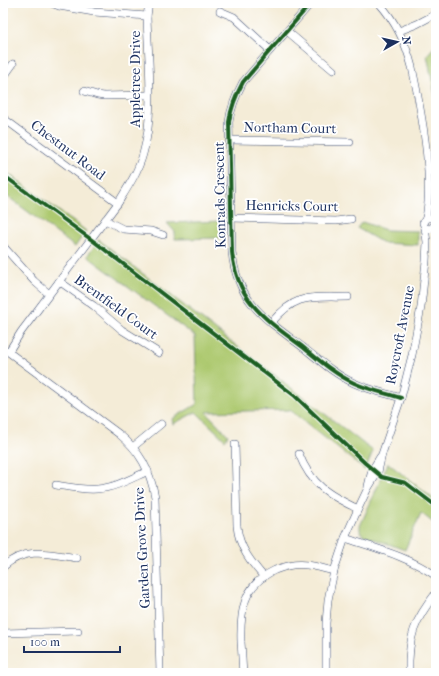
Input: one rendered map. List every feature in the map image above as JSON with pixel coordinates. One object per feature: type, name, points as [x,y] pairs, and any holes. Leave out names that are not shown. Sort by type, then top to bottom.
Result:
[{"type":"street","points":[[51,3],[59,6],[94,12],[148,16]]},
{"type":"street","name":"Appletree Drive","points":[[6,349],[21,332],[118,203],[131,183],[143,155],[148,133],[148,3]]},
{"type":"street","name":"Konrads Crescent","points":[[311,3],[249,74],[236,93],[230,111],[233,263],[238,280],[248,300],[271,322],[335,372],[345,378],[366,388],[401,398]]},
{"type":"street","points":[[380,3],[400,33],[409,55],[425,150],[428,204],[426,218],[423,223],[425,228],[430,229],[435,223]]},
{"type":"street","points":[[220,11],[234,17],[270,50]]},
{"type":"street","points":[[400,33],[436,14]]},
{"type":"street","points":[[286,31],[333,70]]},
{"type":"street","points":[[3,78],[13,64]]},
{"type":"street","points":[[84,91],[104,96],[149,94]]},
{"type":"street","name":"Chestnut Road","points":[[3,118],[118,203]]},
{"type":"street","name":"Northam Court","points":[[230,140],[350,142]]},
{"type":"street","points":[[428,204],[435,223]]},
{"type":"street","name":"Henricks Court","points":[[232,218],[336,221],[351,219]]},
{"type":"street","points":[[426,218],[431,218],[435,223]]},
{"type":"street","points":[[105,220],[116,227],[123,229],[151,231],[162,235]]},
{"type":"street","name":"Roycroft Avenue","points":[[427,242],[435,223]]},
{"type":"street","name":"Roycroft Avenue","points":[[326,673],[326,623],[328,600],[334,571],[345,538],[367,490],[378,472],[382,454],[401,398],[412,355],[424,284],[427,242],[425,228]]},
{"type":"street","points":[[3,246],[34,281],[50,294]]},
{"type":"street","name":"Brentfield Court","points":[[59,281],[94,306],[122,330],[159,353]]},
{"type":"street","points":[[271,322],[283,309],[297,300],[306,298],[348,297]]},
{"type":"street","name":"Garden Grove Drive","points":[[6,349],[108,425],[133,446],[148,471],[155,497],[160,673]]},
{"type":"street","points":[[133,446],[161,424]]},
{"type":"street","points":[[235,444],[239,537],[245,553],[264,577]]},
{"type":"street","points":[[299,454],[306,470],[319,486],[328,493],[358,509]]},
{"type":"street","points":[[56,485],[88,489],[104,488],[148,471]]},
{"type":"street","points":[[345,538],[400,557],[422,567],[436,576]]},
{"type":"street","points":[[3,567],[13,559],[31,553],[45,553],[77,558]]},
{"type":"street","points":[[243,673],[241,620],[244,604],[253,588],[264,577],[279,568],[299,564],[334,571]]},
{"type":"street","points":[[409,673],[409,651],[412,632],[421,614],[436,593]]},
{"type":"street","points":[[3,633],[78,631]]},
{"type":"green space","points":[[436,45],[436,100],[427,55]]},
{"type":"green space","points":[[3,170],[86,231],[75,247],[3,193]]},
{"type":"green space","points":[[223,221],[224,238],[175,239],[175,232],[167,223]]},
{"type":"green space","points":[[362,222],[386,230],[418,231],[418,245],[383,243],[357,228]]},
{"type":"green space","points":[[99,240],[373,451],[365,470],[290,410],[206,412],[228,435],[225,440],[196,412],[173,424],[172,419],[197,404],[195,336],[87,256]]},
{"type":"green space","points":[[388,463],[436,501],[436,525],[421,513],[405,550],[363,535],[360,531],[360,526]]},
{"type":"cycle path","points":[[311,3],[243,82],[232,106],[229,122],[232,252],[235,270],[240,285],[256,309],[266,319],[322,363],[354,383],[371,390],[401,398]]},
{"type":"cycle path","points":[[3,175],[96,243],[295,396],[365,463],[382,477],[406,483],[436,506]]}]
